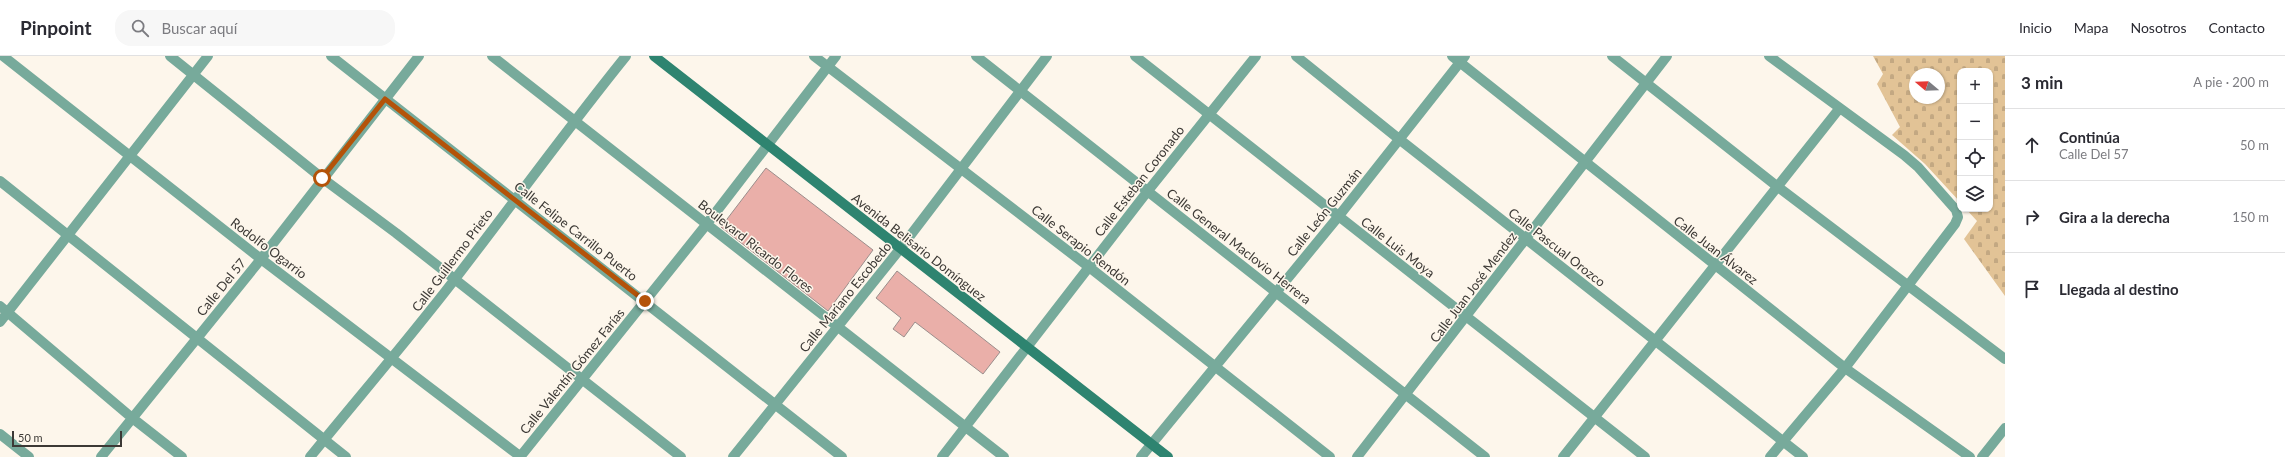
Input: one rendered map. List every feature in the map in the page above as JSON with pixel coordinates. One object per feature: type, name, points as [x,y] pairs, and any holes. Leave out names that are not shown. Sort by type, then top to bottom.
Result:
[{"type":"street","name":"Rodolfo Ogarrio","points":[[3,56],[261,259],[393,358],[520,457]]},
{"type":"street","points":[[170,56],[322,178],[455,279],[581,381],[681,457]]},
{"type":"street","points":[[0,322],[4,309],[67,235],[208,56]]},
{"type":"street","name":"Calle Felipe Carrillo Puerto","points":[[331,56],[842,457]]},
{"type":"street","name":"Calle Del 57","points":[[101,457],[261,259],[322,178],[419,56]]},
{"type":"street","name":"Boulevard Ricardo Flores","points":[[492,56],[1004,457]]},
{"type":"street","name":"Calle Guillermo Prieto","points":[[310,457],[393,358],[455,279],[574,120],[626,56]]},
{"type":"street","name":"Avenida Belisario Domínguez","points":[[654,56],[1168,457]]},
{"type":"street","name":"Calle Serapio Rendón","points":[[814,56],[1089,267],[1330,457]]},
{"type":"street","name":"Calle Valentín Gómez Farías","points":[[520,457],[706,224],[836,56]]},
{"type":"street","name":"Calle General Maclovio Herrera","points":[[976,56],[1147,192],[1277,291],[1485,457]]},
{"type":"street","name":"Calle Mariano Escobedo","points":[[733,457],[837,325],[900,249],[1047,56]]},
{"type":"street","name":"Calle Luis Moya","points":[[1135,56],[1645,457]]},
{"type":"street","name":"Calle Esteban Coronado","points":[[942,457],[1147,192],[1256,56]]},
{"type":"street","name":"Calle Pascual Orozco","points":[[1296,56],[1399,140],[1656,340],[1803,457]]},
{"type":"street","points":[[1612,56],[1778,187],[2005,359]]},
{"type":"street","name":"Calle Juan José Mendez","points":[[1358,457],[1467,318],[1667,56]]},
{"type":"street","points":[[1769,56],[1839,109],[1904,155],[1918,167],[1956,210],[1958,217],[1955,224],[1908,287],[1845,368],[1770,457]]},
{"type":"street","name":"Calle León Guzmán","points":[[1141,457],[1214,366],[1338,217],[1399,140],[1459,58]]},
{"type":"street","name":"Calle Juan Álvarez","points":[[1459,58],[1585,162],[1845,368],[1970,457]]},
{"type":"street","points":[[1563,457],[1839,109]]},
{"type":"street","points":[[0,181],[196,339],[346,457]]},
{"type":"street","points":[[4,309],[131,418],[182,457]]},
{"type":"street","points":[[1982,457],[2005,428]]},
{"type":"street","points":[[0,434],[29,457]]},
{"type":"green space","points":[[1873,56],[2005,56],[2005,296],[1964,239],[1977,221],[1969,212],[1993,212],[1993,68],[1957,68],[1957,199],[1925,164],[1892,135],[1900,127],[1877,84],[1883,74]]},
{"type":"building","points":[[766,168],[873,250],[828,311],[721,227]]},
{"type":"building","points":[[897,271],[1000,352],[983,374],[915,322],[904,337],[893,329],[901,318],[876,298]]},
{"type":"route","points":[[322,178],[385,99],[645,301]]}]
